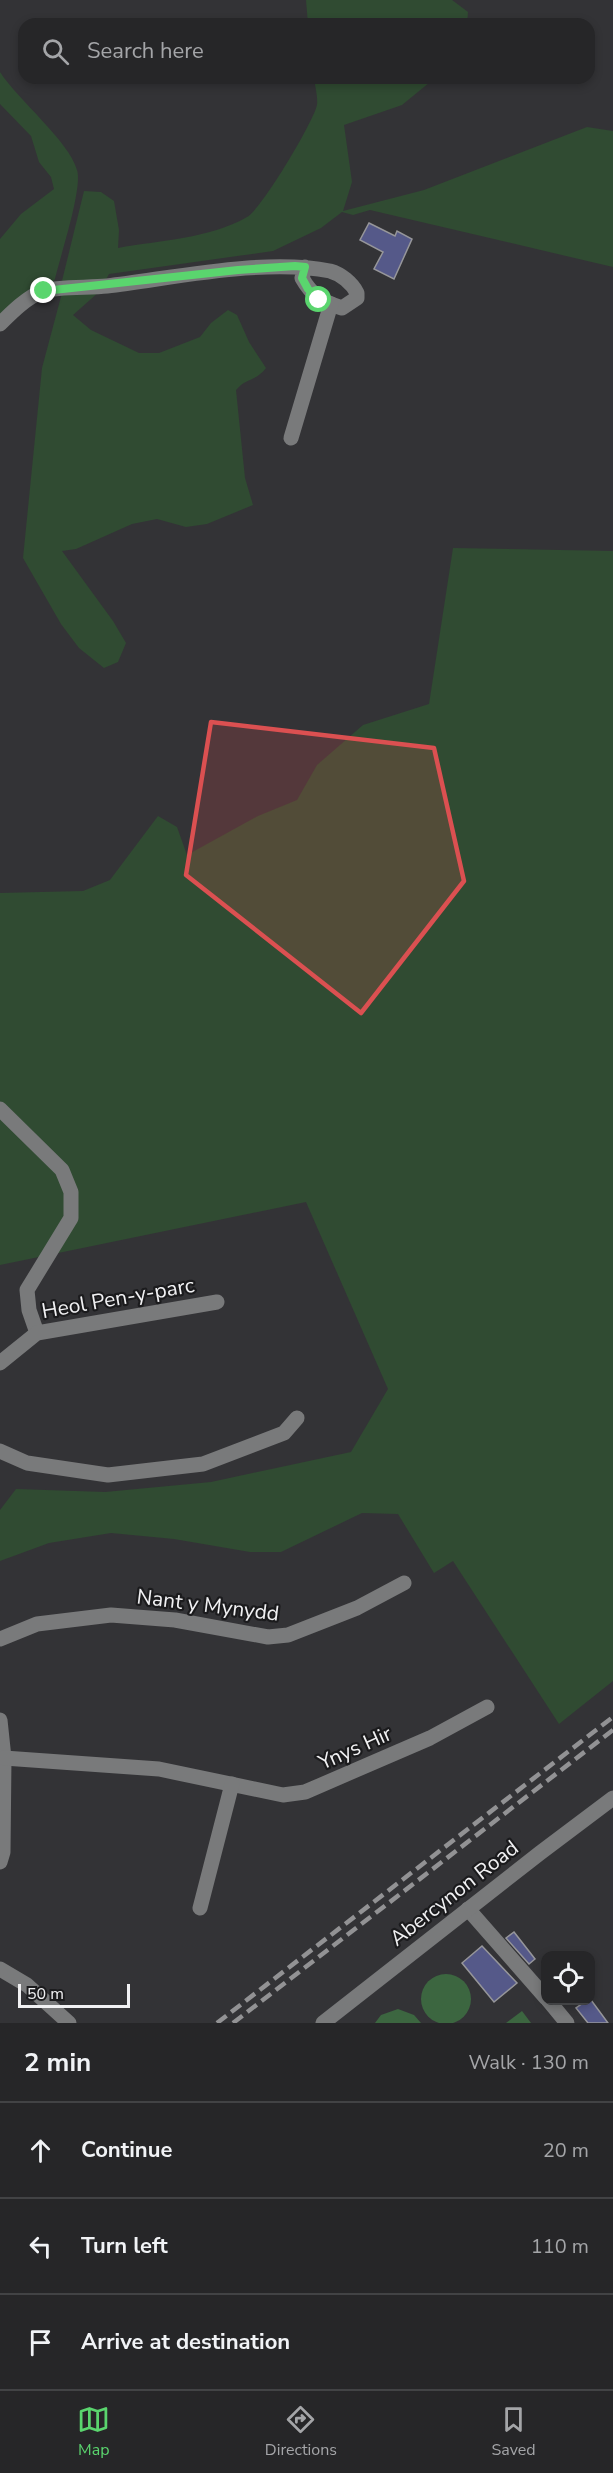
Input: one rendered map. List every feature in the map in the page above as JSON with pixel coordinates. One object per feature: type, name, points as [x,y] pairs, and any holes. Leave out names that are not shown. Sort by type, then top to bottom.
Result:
[{"type":"street","points":[[0,324],[16,307],[44,291],[238,270],[295,266],[305,267],[333,272],[347,280],[357,293],[357,298],[342,308],[319,300],[308,289],[302,278],[305,267]]},
{"type":"street","points":[[291,438],[331,304]]},
{"type":"street","points":[[0,1109],[62,1170],[71,1192],[71,1218],[27,1290],[29,1310],[37,1333]]},
{"type":"street","name":"Heol Pen-y-parc","points":[[0,1363],[37,1333],[217,1302]]},
{"type":"street","points":[[0,1451],[27,1463],[108,1475],[203,1464],[284,1433],[297,1418]]},
{"type":"street","name":"Nant y Mynydd","points":[[0,1639],[37,1624],[111,1616],[175,1620],[268,1637],[288,1635],[357,1608],[404,1583]]},
{"type":"street","name":"Ynys Hir","points":[[4,1758],[159,1768],[283,1795],[305,1792],[430,1738],[487,1707]]},
{"type":"street","points":[[0,1720],[4,1758],[1,1855]]},
{"type":"street","points":[[200,1908],[232,1784]]},
{"type":"street","name":"Abercynon Road","points":[[323,2023],[613,1798]]},
{"type":"street","points":[[468,1909],[541,1992]]},
{"type":"street","points":[[0,1969],[27,1985],[69,2023]]},
{"type":"street","points":[[552,2005],[567,2023]]},
{"type":"highlighted area","points":[[211,722],[434,748],[464,881],[361,1013],[186,875]]},
{"type":"shaded area","points":[[306,0],[452,0],[468,12],[468,18],[308,18]]},
{"type":"shaded area","points":[[0,72],[64,146],[77,170],[78,179],[74,207],[55,279],[50,286],[0,320],[0,239],[21,214],[54,189],[51,177],[39,162],[31,136],[0,104]]},
{"type":"shaded area","points":[[315,84],[428,84],[402,105],[344,125],[352,182],[343,211],[424,190],[587,127],[613,131],[613,267],[370,210],[353,215],[342,212],[321,228],[273,251],[109,274],[100,291],[73,315],[91,330],[139,353],[159,353],[200,337],[211,323],[228,310],[237,315],[249,342],[266,368],[236,390],[245,478],[253,505],[207,524],[186,527],[157,519],[132,524],[76,549],[62,551],[113,621],[126,643],[118,662],[104,668],[79,648],[61,624],[23,558],[42,368],[62,293],[61,285],[84,191],[101,192],[114,201],[119,230],[118,248],[184,238],[232,224],[254,211],[274,183],[297,147],[313,115],[317,105]]},
{"type":"shaded area","points":[[453,548],[613,551],[613,1681],[559,1724],[453,1561],[434,1573],[398,1514],[362,1513],[281,1552],[250,1552],[174,1539],[111,1533],[49,1543],[0,1561],[0,1510],[16,1489],[105,1492],[211,1482],[351,1452],[388,1389],[306,1202],[0,1265],[0,893],[83,891],[110,880],[158,816],[177,827],[187,855],[258,816],[297,800],[317,765],[363,725],[429,704]]},
{"type":"shaded area","points":[[436,1975],[456,1975],[464,1981],[471,1994],[470,2009],[456,2023],[436,2023],[422,2009],[422,1989]]},
{"type":"shaded area","points":[[398,2009],[414,2015],[421,2023],[375,2023],[381,2015]]},
{"type":"shaded area","points":[[522,2011],[531,2023],[506,2023]]},
{"type":"building","points":[[369,223],[395,236],[397,231],[412,239],[394,279],[374,269],[383,252],[360,240]]},
{"type":"building","points":[[514,1932],[535,1959],[529,1964],[506,1938]]},
{"type":"building","points":[[482,1946],[517,1983],[494,2002],[462,1963]]},
{"type":"building","points":[[580,2005],[595,2005],[608,2023],[588,2023],[576,2008]]},
{"type":"railway","points":[[217,2023],[613,1717]]},
{"type":"railway","points":[[233,2023],[613,1730]]},
{"type":"route","points":[[44,291],[295,266],[305,267],[302,278],[308,289],[319,300]]}]
